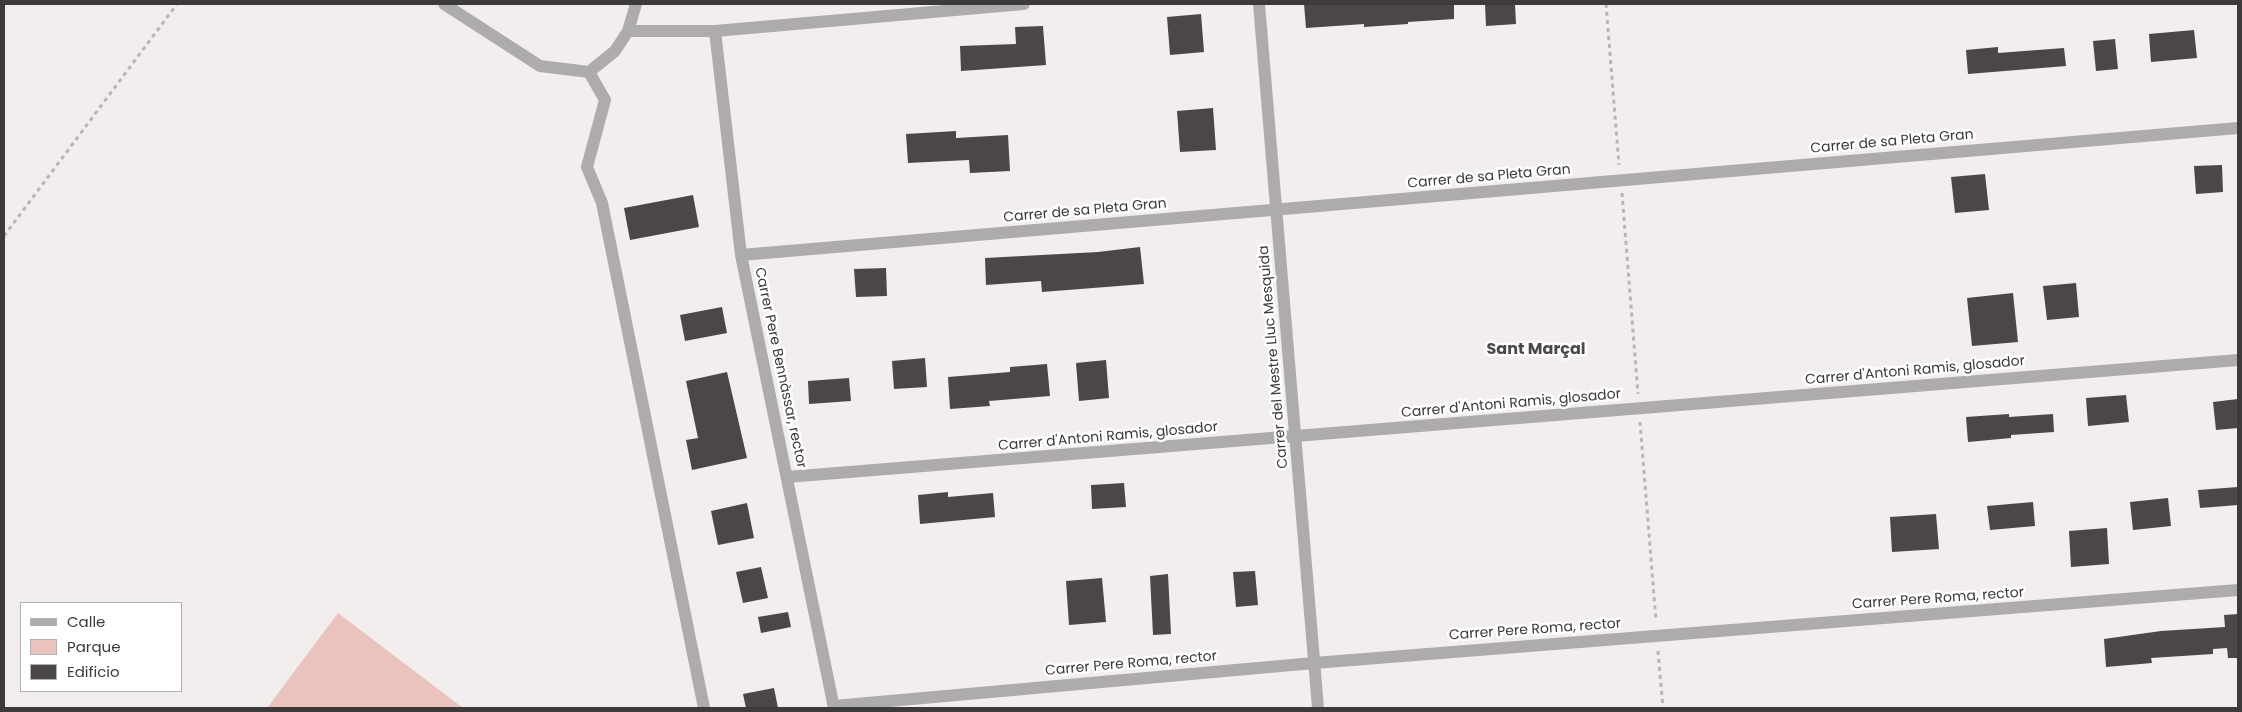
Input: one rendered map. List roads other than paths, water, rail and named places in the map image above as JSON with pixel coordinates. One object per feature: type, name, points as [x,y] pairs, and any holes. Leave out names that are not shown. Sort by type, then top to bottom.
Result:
[{"type":"street","points":[[444,4],[540,66],[589,72],[615,51],[628,31],[636,4]]},
{"type":"street","points":[[628,31],[715,30],[1024,4]]},
{"type":"street","name":"Carrer del Mestre Lluc Mesquida","points":[[1259,4],[1318,708]]},
{"type":"street","name":"Carrer Pere Bennàssar, rector","points":[[715,30],[741,255],[834,707]]},
{"type":"street","points":[[589,72],[605,100],[587,167],[602,203],[704,708]]},
{"type":"street","name":"Carrer de sa Pleta Gran","points":[[741,255],[2238,128]]},
{"type":"street","name":"Carrer d'Antoni Ramis, glosador","points":[[787,478],[2238,360]]},
{"type":"street","name":"Carrer Pere Roma, rector","points":[[834,707],[1314,663],[2238,590]]},
{"type":"district","name":"Sant Marçal","points":[[1536,350]]}]
